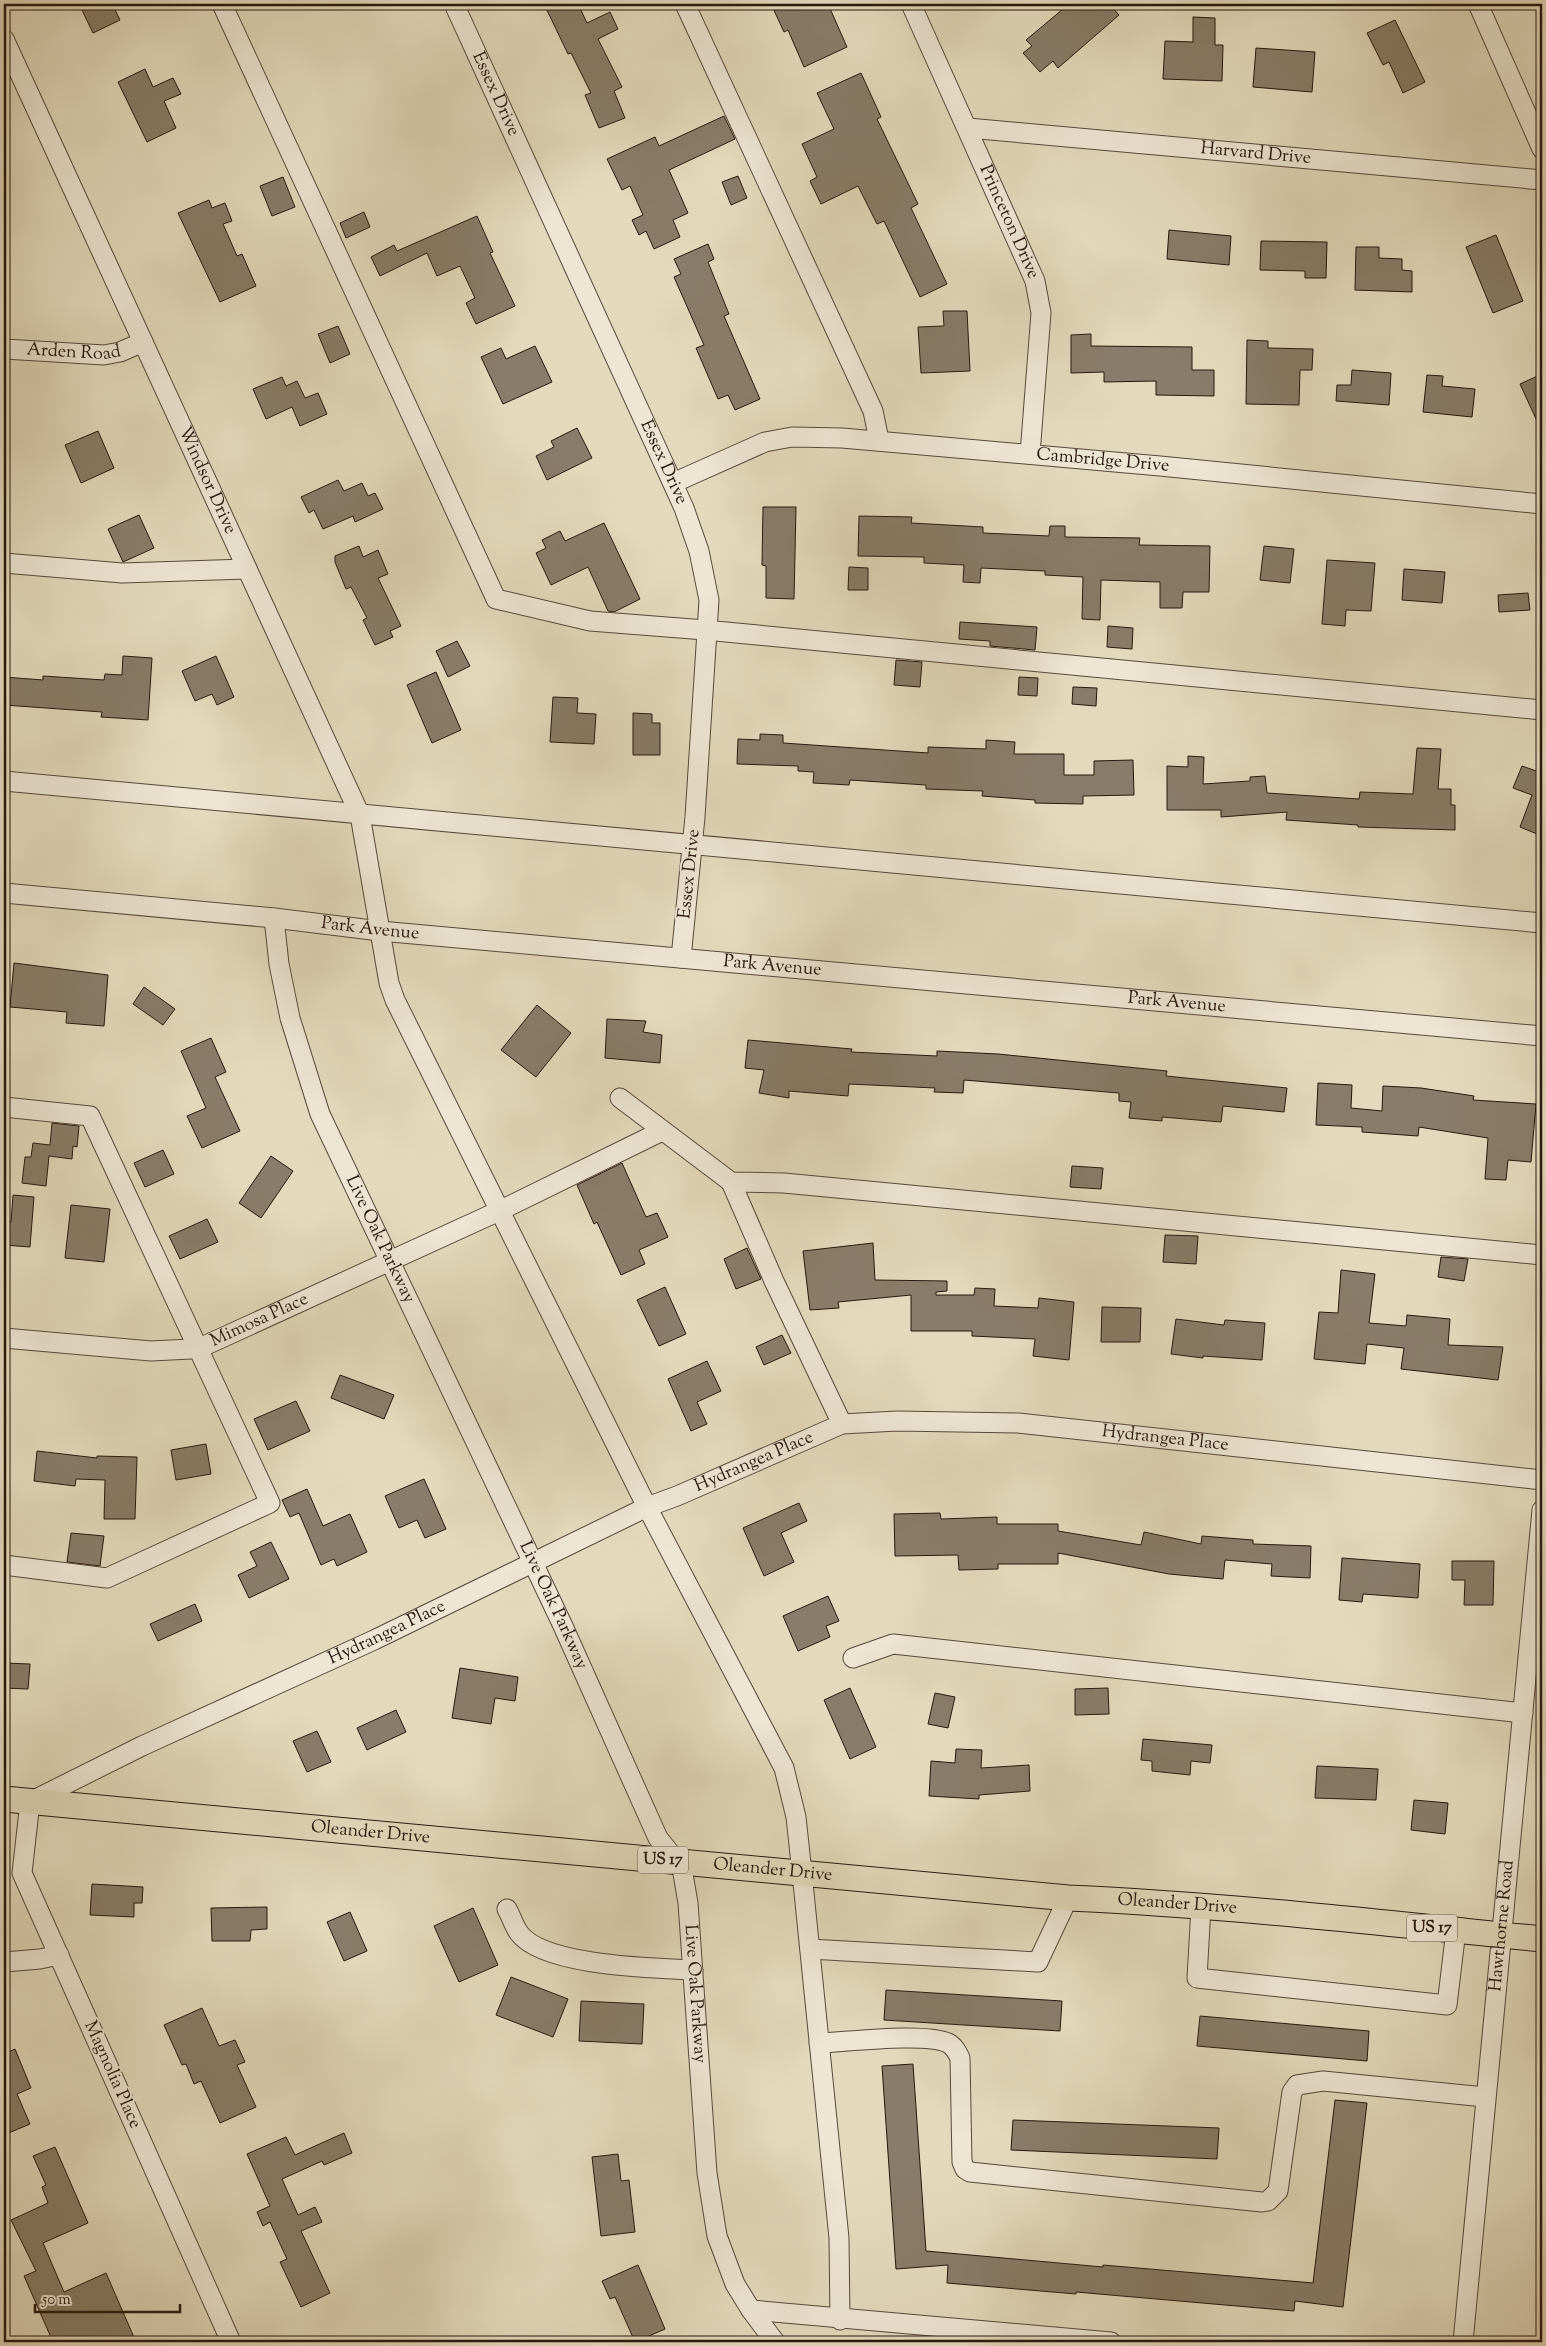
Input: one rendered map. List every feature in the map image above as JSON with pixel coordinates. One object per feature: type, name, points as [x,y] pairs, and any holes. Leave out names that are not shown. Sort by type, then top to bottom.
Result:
[{"type":"main road","name":"Oleander Drive","points":[[4,1799],[1068,1898],[1202,1906],[1542,1939]]},
{"type":"street","points":[[222,4],[496,599],[590,621],[705,630],[1542,710]]},
{"type":"street","name":"Essex Drive","points":[[454,4],[673,482],[684,508],[706,578],[709,600],[705,630],[693,846],[681,958]]},
{"type":"street","points":[[685,4],[873,411],[879,440]]},
{"type":"street","name":"Princeton Drive","points":[[911,4],[1035,281],[1039,299],[1039,354],[1030,454]]},
{"type":"street","points":[[1478,4],[1542,149]]},
{"type":"street","name":"Windsor Drive","points":[[4,39],[360,815],[380,932]]},
{"type":"street","name":"Harvard Drive","points":[[968,128],[1542,180]]},
{"type":"street","name":"Arden Road","points":[[4,349],[104,355],[120,352],[143,342]]},
{"type":"street","name":"Cambridge Drive","points":[[673,482],[748,448],[778,439],[842,438],[1030,454],[1542,504]]},
{"type":"street","points":[[4,562],[122,573],[247,569]]},
{"type":"street","points":[[4,781],[1542,923]]},
{"type":"street","name":"Park Avenue","points":[[4,893],[274,918],[380,932],[1542,1036]]},
{"type":"street","name":"Live Oak Parkway","points":[[274,918],[278,964],[290,1018],[320,1114],[532,1564],[658,1838],[682,1868],[688,1903],[707,2173],[717,2236],[735,2284],[751,2310],[775,2342]]},
{"type":"street","points":[[380,932],[389,983],[395,1000],[647,1507],[784,1768],[796,1817],[810,1950],[839,2238],[840,2320]]},
{"type":"street","points":[[620,1098],[731,1182],[774,1281],[842,1424]]},
{"type":"street","points":[[4,1107],[90,1116],[200,1347],[270,1503],[107,1578],[4,1566]]},
{"type":"street","name":"Mimosa Place","points":[[4,1338],[151,1351],[171,1351],[200,1347],[499,1211],[662,1131]]},
{"type":"street","points":[[731,1182],[794,1184],[1542,1255]]},
{"type":"street","name":"Hydrangea Place","points":[[30,1802],[142,1746],[374,1640],[647,1507],[677,1496],[842,1424],[897,1421],[1018,1423],[1542,1480]]},
{"type":"street","name":"Hawthorne Road","points":[[1463,2342],[1542,1510]]},
{"type":"street","points":[[853,1658],[893,1644],[1522,1713]]},
{"type":"street","name":"Magnolia Place","points":[[30,1802],[22,1874],[231,2342]]},
{"type":"street","points":[[810,1950],[1038,1962],[1068,1898]]},
{"type":"street","points":[[1202,1906],[1197,1978],[1447,2004],[1456,1930]]},
{"type":"street","points":[[507,1909],[520,1934],[546,1952],[599,1963],[693,1970]]},
{"type":"street","points":[[4,1962],[40,1959],[59,1955]]},
{"type":"street","points":[[819,2043],[907,2038],[944,2041],[951,2044],[960,2058],[962,2162],[965,2169],[970,2172],[1262,2202],[1268,2201],[1278,2191],[1292,2092],[1297,2085],[1323,2082],[1485,2097]]},
{"type":"street","points":[[751,2310],[840,2320],[1111,2342]]},
{"type":"building","points":[[79,4],[112,4],[120,20],[93,33]]},
{"type":"building","points":[[544,4],[578,4],[587,23],[610,12],[618,29],[598,39],[622,87],[614,91],[625,118],[599,128],[585,95],[591,93],[571,53],[568,54]]},
{"type":"building","points":[[771,4],[828,4],[847,47],[804,67],[788,30],[784,32]]},
{"type":"building","points":[[1069,4],[1109,4],[1119,15],[1058,68],[1053,61],[1040,72],[1023,53],[1032,46],[1026,40]]},
{"type":"building","points":[[1193,17],[1215,18],[1215,45],[1223,45],[1222,81],[1163,79],[1165,41],[1193,42]]},
{"type":"building","points":[[1395,20],[1425,82],[1403,93],[1389,62],[1383,65],[1367,33]]},
{"type":"building","points":[[1256,48],[1315,52],[1312,92],[1253,87]]},
{"type":"building","points":[[145,69],[153,87],[173,78],[181,94],[164,101],[176,128],[147,142],[118,82]]},
{"type":"building","points":[[861,73],[881,117],[877,119],[918,204],[911,208],[947,284],[920,297],[884,221],[877,224],[858,186],[821,204],[810,181],[817,177],[802,144],[834,129],[817,93]]},
{"type":"building","points":[[724,116],[735,139],[669,170],[688,213],[673,220],[680,237],[654,249],[646,231],[639,235],[632,220],[643,215],[630,186],[622,190],[607,159],[655,137],[659,146]]},
{"type":"building","points":[[738,176],[747,198],[731,205],[722,182]]},
{"type":"building","points":[[283,177],[295,207],[272,216],[260,186]]},
{"type":"building","points":[[209,200],[212,208],[225,203],[232,221],[223,224],[237,256],[242,254],[256,286],[220,302],[178,213]]},
{"type":"building","points":[[364,212],[370,227],[346,238],[340,223]]},
{"type":"building","points":[[477,216],[493,252],[490,253],[515,306],[476,324],[466,303],[475,298],[460,266],[437,276],[427,253],[380,276],[371,257],[394,245],[397,251]]},
{"type":"building","points":[[1169,230],[1231,236],[1229,265],[1167,259]]},
{"type":"building","points":[[1496,235],[1523,301],[1493,313],[1466,247]]},
{"type":"building","points":[[1261,241],[1327,242],[1326,278],[1305,278],[1305,271],[1260,270]]},
{"type":"building","points":[[708,244],[714,259],[708,262],[729,314],[724,316],[760,399],[735,410],[728,395],[718,399],[696,348],[704,345],[674,277],[681,274],[674,259]]},
{"type":"building","points":[[1356,247],[1379,247],[1379,258],[1402,259],[1402,270],[1412,271],[1412,292],[1355,290]]},
{"type":"building","points":[[943,311],[967,311],[970,371],[921,373],[918,327],[944,326]]},
{"type":"building","points":[[338,326],[350,354],[330,363],[318,334]]},
{"type":"building","points":[[1091,334],[1091,346],[1192,347],[1192,370],[1214,370],[1214,396],[1156,395],[1156,381],[1104,382],[1104,372],[1071,373],[1071,335]]},
{"type":"building","points":[[1247,340],[1268,341],[1268,348],[1313,349],[1312,370],[1300,370],[1299,405],[1246,404]]},
{"type":"building","points":[[535,346],[552,382],[503,404],[481,357],[501,348],[506,359]]},
{"type":"building","points":[[1352,370],[1391,373],[1389,405],[1336,401],[1337,385],[1351,385]]},
{"type":"building","points":[[1542,374],[1542,432],[1520,384]]},
{"type":"building","points":[[1427,375],[1443,376],[1442,386],[1475,389],[1472,417],[1423,412]]},
{"type":"building","points":[[282,377],[286,386],[297,381],[305,398],[318,393],[327,414],[300,426],[292,407],[266,419],[253,389]]},
{"type":"building","points":[[577,428],[592,458],[547,480],[536,456],[554,447],[551,441]]},
{"type":"building","points":[[98,431],[114,468],[81,483],[65,445]]},
{"type":"building","points":[[338,480],[344,491],[362,483],[368,496],[375,493],[383,509],[355,522],[353,516],[323,529],[314,510],[309,513],[301,497]]},
{"type":"building","points":[[763,507],[796,507],[794,599],[766,598],[766,566],[762,565]]},
{"type":"building","points":[[139,515],[154,548],[123,562],[108,529]]},
{"type":"building","points":[[859,516],[912,517],[911,523],[983,527],[983,533],[1049,536],[1050,526],[1065,526],[1065,537],[1140,538],[1139,545],[1210,546],[1209,592],[1183,592],[1182,608],[1160,608],[1160,582],[1101,580],[1100,620],[1082,619],[1083,577],[1045,575],[1045,571],[981,568],[980,583],[963,582],[964,565],[924,563],[924,557],[858,556]]},
{"type":"building","points":[[604,523],[640,599],[614,612],[608,611],[588,567],[551,585],[536,553],[546,548],[542,540],[560,531],[565,541]]},
{"type":"building","points":[[359,546],[363,557],[378,550],[388,574],[378,578],[401,626],[390,631],[393,637],[375,645],[363,620],[367,618],[351,587],[346,589],[335,562],[335,556]]},
{"type":"building","points":[[1264,546],[1294,549],[1290,583],[1260,580]]},
{"type":"building","points":[[1327,560],[1375,563],[1371,611],[1346,610],[1345,626],[1322,624]]},
{"type":"building","points":[[849,567],[868,568],[868,590],[848,590]]},
{"type":"building","points":[[1404,569],[1445,572],[1442,603],[1402,600]]},
{"type":"building","points":[[1528,593],[1530,610],[1499,612],[1498,595]]},
{"type":"building","points":[[960,622],[1037,627],[1035,650],[990,646],[990,641],[959,639]]},
{"type":"building","points":[[1108,626],[1133,628],[1132,649],[1107,647]]},
{"type":"building","points":[[457,641],[470,666],[448,677],[436,651]]},
{"type":"building","points":[[123,656],[152,658],[148,720],[101,717],[102,712],[4,705],[4,677],[43,680],[43,676],[104,680],[105,674],[122,675]]},
{"type":"building","points":[[216,656],[234,697],[217,705],[212,694],[195,701],[182,671]]},
{"type":"building","points":[[896,660],[922,662],[920,687],[894,685]]},
{"type":"building","points":[[436,672],[461,730],[432,743],[407,685]]},
{"type":"building","points":[[1019,677],[1038,678],[1037,696],[1018,695]]},
{"type":"building","points":[[1073,687],[1097,688],[1096,706],[1072,704]]},
{"type":"building","points":[[553,697],[578,698],[577,713],[596,714],[594,744],[550,742]]},
{"type":"building","points":[[633,713],[652,714],[652,723],[660,723],[660,755],[633,755]]},
{"type":"building","points":[[760,734],[783,735],[783,743],[928,753],[928,747],[986,749],[986,740],[1015,742],[1014,754],[1064,754],[1064,775],[1094,775],[1094,761],[1133,760],[1134,795],[1083,796],[1083,804],[1035,803],[1035,800],[982,796],[983,791],[926,789],[926,785],[850,780],[849,785],[813,783],[814,772],[798,771],[798,766],[737,764],[738,739],[760,740]]},
{"type":"building","points":[[1417,748],[1441,749],[1438,789],[1451,789],[1451,805],[1455,805],[1455,830],[1358,827],[1358,825],[1286,820],[1287,812],[1221,817],[1221,810],[1167,810],[1167,766],[1188,767],[1188,756],[1204,757],[1203,784],[1250,781],[1250,777],[1265,776],[1267,793],[1359,799],[1360,792],[1413,794]]},
{"type":"building","points":[[1522,766],[1542,773],[1542,836],[1520,827],[1532,795],[1513,788]]},
{"type":"building","points":[[14,963],[108,975],[104,1026],[66,1023],[67,1012],[10,1007]]},
{"type":"building","points":[[144,987],[175,1009],[163,1025],[133,1004]]},
{"type":"building","points":[[537,1005],[571,1033],[536,1077],[501,1050]]},
{"type":"building","points":[[607,1019],[646,1021],[643,1032],[662,1035],[660,1063],[605,1058]]},
{"type":"building","points":[[211,1038],[226,1072],[215,1077],[240,1131],[202,1148],[187,1116],[206,1108],[181,1051]]},
{"type":"building","points":[[748,1040],[852,1049],[851,1052],[937,1056],[937,1051],[998,1054],[1167,1071],[1166,1076],[1287,1088],[1284,1112],[1223,1106],[1221,1122],[1162,1117],[1162,1121],[1129,1118],[1131,1102],[1119,1101],[1119,1093],[964,1080],[963,1093],[934,1092],[935,1088],[849,1084],[848,1096],[789,1091],[789,1098],[759,1093],[764,1070],[745,1068]]},
{"type":"building","points":[[1318,1083],[1352,1085],[1351,1108],[1382,1111],[1383,1086],[1421,1088],[1474,1096],[1473,1100],[1536,1104],[1531,1162],[1508,1160],[1506,1180],[1485,1179],[1488,1138],[1419,1127],[1418,1136],[1362,1132],[1362,1127],[1316,1125]]},
{"type":"building","points":[[52,1123],[79,1126],[77,1147],[73,1146],[72,1159],[49,1156],[46,1186],[22,1183],[25,1157],[31,1157],[33,1143],[50,1145]]},
{"type":"building","points":[[163,1150],[174,1174],[145,1187],[134,1163]]},
{"type":"building","points":[[271,1156],[293,1171],[261,1218],[239,1203]]},
{"type":"building","points":[[622,1163],[646,1217],[657,1213],[668,1237],[639,1250],[645,1264],[621,1275],[597,1222],[594,1224],[577,1185]]},
{"type":"building","points":[[1072,1166],[1103,1168],[1101,1189],[1070,1187]]},
{"type":"building","points":[[13,1195],[34,1197],[30,1247],[4,1245],[4,1222],[11,1222]]},
{"type":"building","points":[[71,1205],[110,1209],[104,1262],[65,1258]]},
{"type":"building","points":[[207,1219],[218,1242],[180,1259],[169,1236]]},
{"type":"building","points":[[1165,1235],[1198,1236],[1196,1264],[1163,1262]]},
{"type":"building","points":[[873,1243],[875,1280],[947,1281],[947,1291],[936,1292],[936,1295],[974,1295],[975,1288],[995,1289],[994,1306],[1038,1308],[1039,1298],[1074,1302],[1069,1360],[1033,1356],[1035,1339],[972,1336],[972,1331],[911,1331],[911,1295],[838,1302],[839,1308],[810,1310],[803,1251]]},
{"type":"building","points":[[747,1248],[761,1279],[736,1289],[724,1259]]},
{"type":"building","points":[[1441,1257],[1468,1259],[1464,1281],[1438,1277]]},
{"type":"building","points":[[1341,1270],[1375,1274],[1369,1323],[1406,1326],[1407,1315],[1450,1319],[1448,1345],[1503,1347],[1498,1380],[1401,1369],[1404,1348],[1367,1344],[1365,1364],[1314,1359],[1319,1312],[1338,1313]]},
{"type":"building","points":[[665,1287],[686,1334],[659,1346],[637,1300]]},
{"type":"building","points":[[1102,1307],[1141,1308],[1140,1342],[1101,1342]]},
{"type":"building","points":[[1176,1319],[1224,1325],[1225,1320],[1265,1323],[1262,1360],[1203,1356],[1203,1358],[1171,1354]]},
{"type":"building","points":[[782,1335],[791,1353],[764,1365],[756,1347]]},
{"type":"building","points":[[707,1361],[721,1391],[697,1402],[707,1424],[691,1431],[668,1379]]},
{"type":"building","points":[[340,1375],[394,1395],[384,1419],[331,1398]]},
{"type":"building","points":[[296,1401],[310,1431],[268,1450],[254,1419]]},
{"type":"building","points":[[206,1444],[211,1474],[176,1480],[171,1450]]},
{"type":"building","points":[[37,1451],[97,1458],[97,1456],[137,1457],[135,1519],[104,1519],[105,1480],[76,1479],[75,1486],[34,1481]]},
{"type":"building","points":[[424,1479],[446,1529],[425,1538],[417,1520],[399,1528],[385,1496]]},
{"type":"building","points":[[307,1489],[323,1526],[350,1514],[367,1552],[337,1566],[334,1559],[321,1565],[299,1513],[290,1517],[282,1500]]},
{"type":"building","points":[[799,1503],[807,1521],[781,1533],[794,1562],[764,1576],[743,1528]]},
{"type":"building","points":[[940,1513],[941,1519],[997,1517],[997,1524],[1058,1524],[1058,1531],[1141,1545],[1144,1532],[1201,1544],[1202,1536],[1253,1540],[1253,1544],[1311,1546],[1310,1578],[1271,1576],[1272,1564],[1225,1560],[1223,1579],[1169,1574],[1058,1553],[1058,1564],[998,1564],[998,1569],[959,1570],[958,1555],[895,1556],[894,1514]]},
{"type":"building","points":[[71,1533],[104,1536],[100,1566],[67,1562]]},
{"type":"building","points":[[271,1542],[289,1579],[249,1598],[238,1575],[257,1566],[250,1552]]},
{"type":"building","points":[[1342,1558],[1420,1564],[1418,1598],[1363,1594],[1362,1602],[1339,1600]]},
{"type":"building","points":[[1452,1561],[1494,1561],[1493,1605],[1464,1605],[1465,1580],[1452,1580]]},
{"type":"building","points":[[828,1596],[839,1621],[826,1626],[830,1637],[798,1651],[783,1616]]},
{"type":"building","points":[[195,1604],[202,1621],[158,1641],[150,1624]]},
{"type":"building","points":[[4,1663],[30,1664],[28,1689],[4,1688]]},
{"type":"building","points":[[460,1668],[518,1677],[515,1701],[495,1698],[491,1724],[452,1718]]},
{"type":"building","points":[[850,1688],[876,1747],[850,1759],[824,1700]]},
{"type":"building","points":[[1108,1688],[1109,1714],[1075,1715],[1075,1689]]},
{"type":"building","points":[[935,1693],[955,1697],[948,1728],[928,1724]]},
{"type":"building","points":[[396,1710],[406,1732],[367,1750],[357,1728]]},
{"type":"building","points":[[317,1731],[331,1762],[307,1772],[293,1741]]},
{"type":"building","points":[[1143,1739],[1212,1745],[1210,1763],[1191,1761],[1190,1775],[1152,1771],[1152,1761],[1141,1760]]},
{"type":"building","points":[[956,1749],[982,1750],[981,1768],[1029,1765],[1030,1791],[979,1795],[979,1799],[929,1796],[931,1761],[955,1763]]},
{"type":"building","points":[[1317,1766],[1378,1769],[1376,1800],[1315,1798]]},
{"type":"building","points":[[1414,1800],[1448,1803],[1445,1834],[1411,1830]]},
{"type":"building","points":[[92,1884],[143,1887],[142,1903],[134,1903],[134,1917],[90,1915]]},
{"type":"building","points":[[267,1907],[267,1929],[251,1930],[250,1941],[212,1941],[211,1908]]},
{"type":"building","points":[[473,1908],[498,1965],[459,1982],[434,1926]]},
{"type":"building","points":[[350,1912],[367,1951],[344,1961],[327,1922]]},
{"type":"building","points":[[511,1977],[568,1999],[553,2037],[496,2015]]},
{"type":"building","points":[[886,1990],[1062,2001],[1060,2031],[884,2020]]},
{"type":"building","points":[[581,2001],[644,2004],[642,2044],[579,2041]]},
{"type":"building","points":[[202,2008],[219,2046],[235,2040],[245,2062],[237,2065],[256,2107],[220,2123],[201,2081],[194,2084],[186,2064],[182,2065],[164,2025]]},
{"type":"building","points":[[1200,2016],[1369,2031],[1367,2061],[1197,2046]]},
{"type":"building","points":[[15,2049],[31,2088],[17,2094],[30,2124],[4,2135],[4,2054]]},
{"type":"building","points":[[913,2064],[926,2251],[1103,2267],[1103,2265],[1313,2283],[1335,2100],[1367,2103],[1343,2307],[1295,2301],[1294,2311],[1076,2292],[1076,2294],[947,2283],[948,2265],[896,2269],[882,2066]]},
{"type":"building","points":[[1013,2120],[1219,2128],[1217,2159],[1011,2150]]},
{"type":"building","points":[[344,2133],[352,2153],[324,2165],[322,2161],[282,2179],[298,2215],[315,2207],[322,2222],[301,2231],[330,2293],[301,2307],[280,2262],[287,2259],[270,2222],[263,2226],[257,2212],[270,2206],[247,2154],[286,2137],[295,2155]]},
{"type":"building","points":[[55,2147],[88,2223],[43,2243],[64,2292],[106,2273],[136,2342],[53,2342],[24,2276],[36,2271],[11,2220],[48,2203],[42,2187],[46,2185],[33,2156]]},
{"type":"building","points":[[618,2154],[621,2181],[629,2180],[635,2232],[601,2236],[592,2157]]},
{"type":"building","points":[[638,2265],[665,2329],[635,2342],[615,2297],[610,2299],[602,2281]]}]
